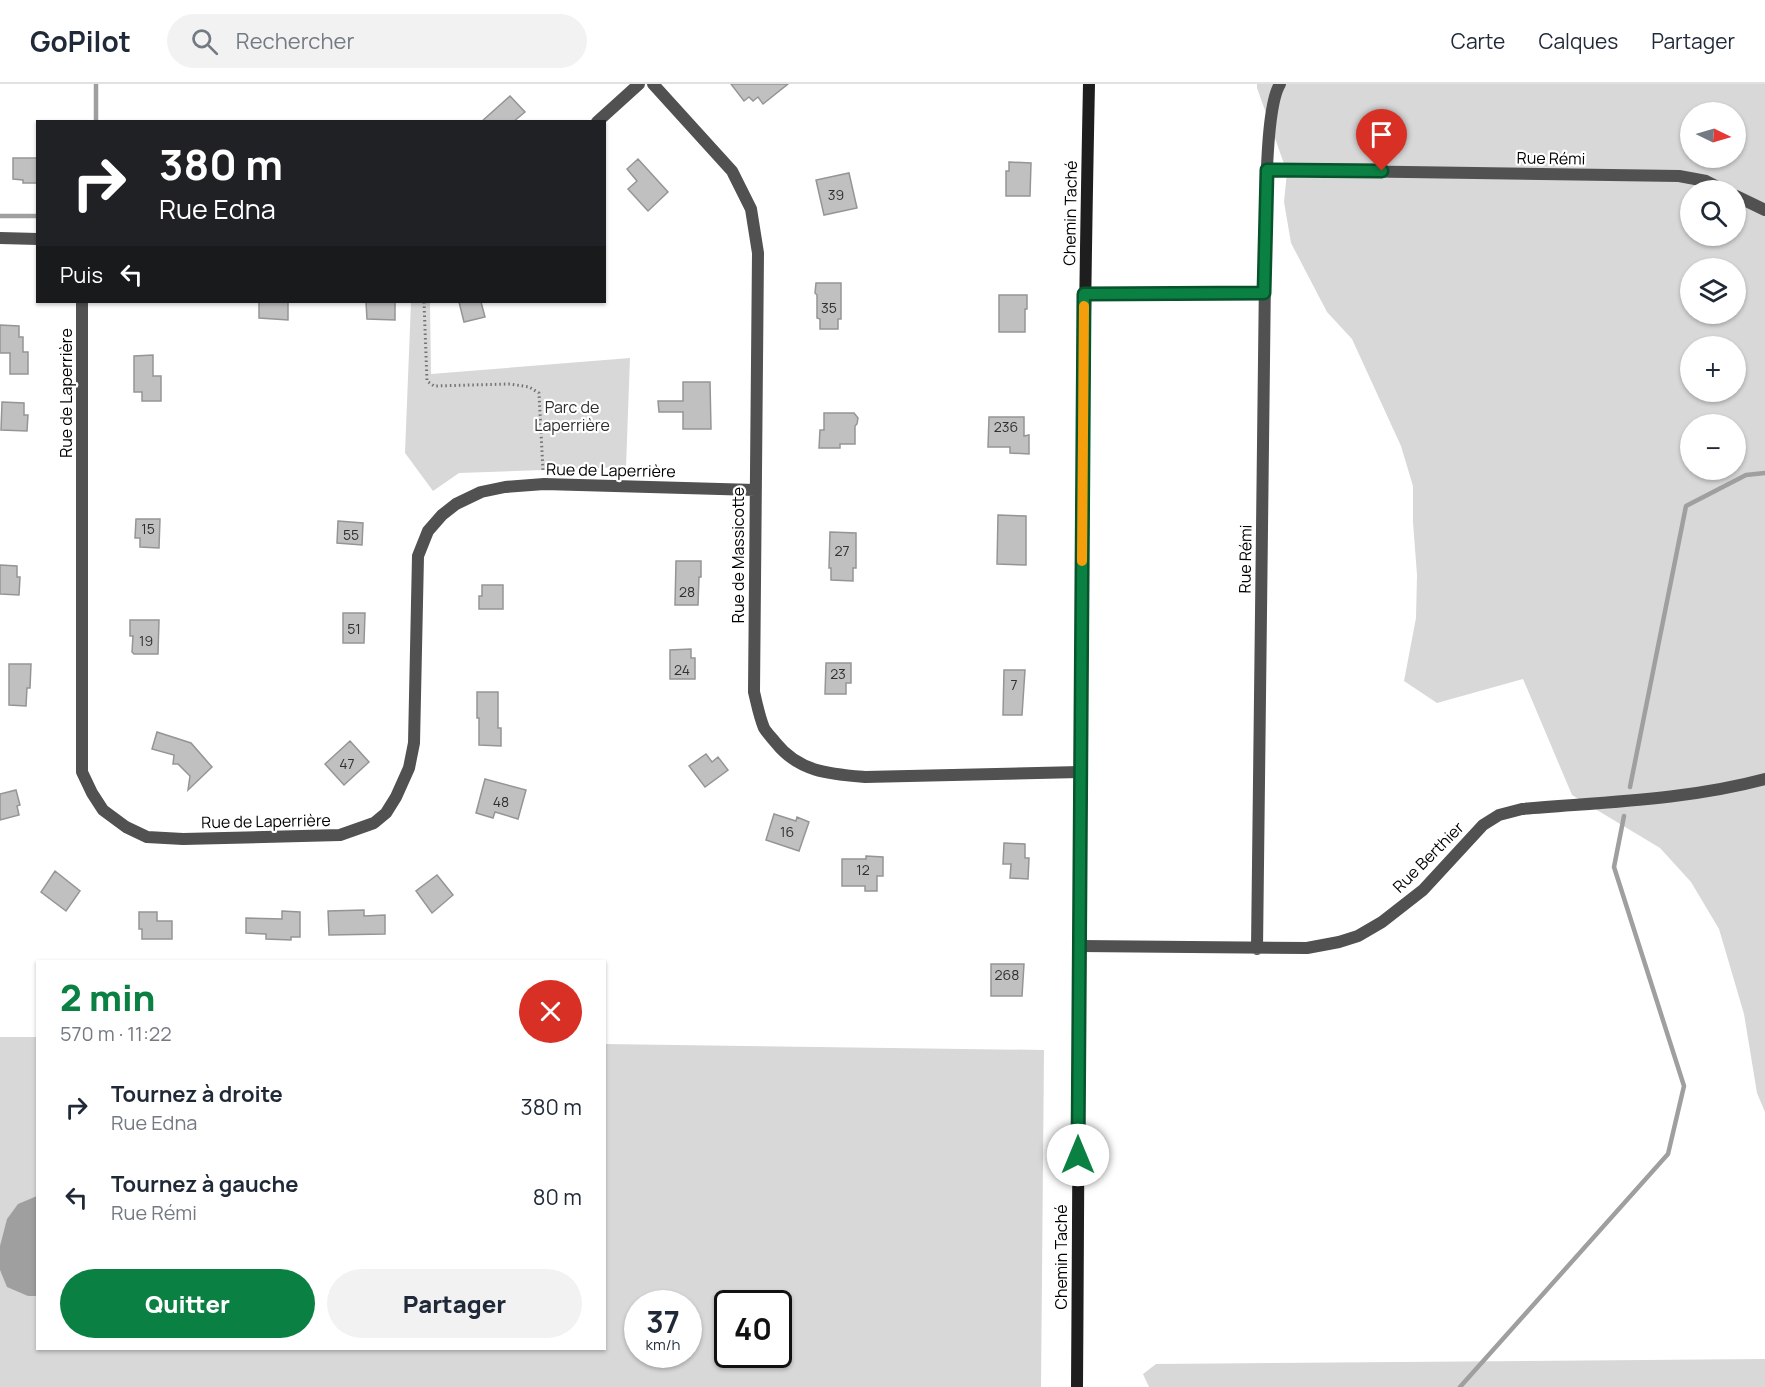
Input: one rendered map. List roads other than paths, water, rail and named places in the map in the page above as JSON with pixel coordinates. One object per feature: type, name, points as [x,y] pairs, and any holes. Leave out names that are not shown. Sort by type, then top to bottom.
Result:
[{"type":"street","points":[[599,120],[639,84]]},
{"type":"street","name":"Rue de Massicotte","points":[[652,84],[732,171],[751,209],[758,252],[754,692],[765,730],[784,753],[806,767],[835,775],[865,777],[1080,772]]},
{"type":"street","name":"Chemin Taché","points":[[1077,1387],[1084,294],[1089,84]]},
{"type":"street","name":"Rue Rémi","points":[[1257,949],[1267,170],[1276,90],[1280,84]]},
{"type":"street","name":"Rue Rémi","points":[[1267,170],[1679,176],[1697,180]]},
{"type":"street","points":[[1746,201],[1765,210]]},
{"type":"street","points":[[0,238],[36,239]]},
{"type":"street","points":[[1084,294],[1264,293]]},
{"type":"street","name":"Rue de Laperrière","points":[[82,303],[82,772],[92,794],[103,810],[126,827],[147,837],[183,839],[340,835],[374,823],[386,813],[409,768],[414,743],[418,556],[428,531],[456,504],[481,492],[544,484],[755,490]]},
{"type":"street","name":"Rue Berthier","points":[[1080,946],[1257,949],[1306,948],[1339,942],[1358,936],[1382,922],[1423,890],[1483,825],[1499,815],[1522,809],[1676,795],[1744,785],[1765,779]]},
{"type":"waterway","points":[[96,84],[96,120]]},
{"type":"waterway","points":[[0,216],[36,216]]},
{"type":"waterway","points":[[1630,787],[1686,506],[1746,475],[1765,473]]},
{"type":"waterway","points":[[1460,1387],[1668,1154],[1684,1086],[1614,867],[1624,816]]},
{"type":"park label","name":"Parc de Laperrière","points":[[572,416]]}]
